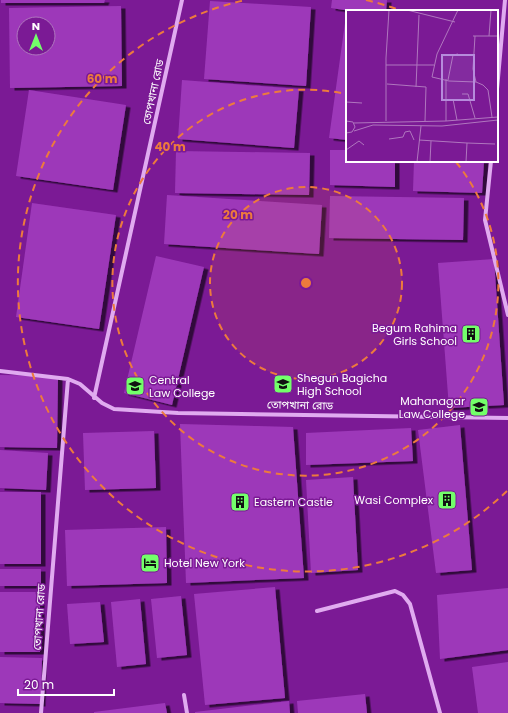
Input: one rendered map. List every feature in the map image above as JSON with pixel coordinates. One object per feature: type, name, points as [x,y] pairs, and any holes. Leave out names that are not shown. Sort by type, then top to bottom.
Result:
[{"type":"street","name":"তোপখানা রোড","points":[[94,398],[182,0]]},
{"type":"street","points":[[498,78],[505,0]]},
{"type":"street","points":[[491,162],[485,220],[508,315]]},
{"type":"street","name":"তোপখানা রোড","points":[[0,371],[68,379],[80,384],[94,398],[114,409],[178,413],[508,418]]},
{"type":"street","name":"তোপখানা রোড","points":[[41,713],[68,379]]},
{"type":"street","points":[[317,611],[395,591],[403,595],[410,604],[440,713]]},
{"type":"street","points":[[184,694],[187,713]]},
{"type":"building","points":[[1,0],[105,0],[104,3],[1,3]]},
{"type":"building","points":[[332,0],[387,0],[386,10],[346,10],[331,8]]},
{"type":"building","points":[[210,1],[311,7],[306,86],[204,79]]},
{"type":"building","points":[[121,6],[122,86],[10,88],[9,8]]},
{"type":"building","points":[[345,23],[346,140],[329,138]]},
{"type":"building","points":[[182,80],[299,89],[294,148],[178,139]]},
{"type":"building","points":[[29,90],[126,105],[113,190],[16,176]]},
{"type":"building","points":[[330,150],[346,150],[346,162],[395,162],[395,187],[330,185]]},
{"type":"building","points":[[176,151],[310,153],[309,195],[175,193]]},
{"type":"building","points":[[414,162],[484,162],[482,193],[413,191]]},
{"type":"building","points":[[167,195],[322,205],[319,254],[164,244]]},
{"type":"building","points":[[330,196],[464,198],[463,240],[329,238]]},
{"type":"building","points":[[32,203],[116,215],[99,329],[16,317]]},
{"type":"building","points":[[156,256],[204,267],[172,405],[124,393]]},
{"type":"building","name":"Begum Rahima Girls School","points":[[494,259],[504,405],[449,408],[438,263]]},
{"type":"building","points":[[0,375],[58,376],[57,448],[0,447]]},
{"type":"building","name":"Eastern Castle","points":[[180,424],[293,427],[304,578],[186,583]]},
{"type":"building","name":"Wasi Complex","points":[[460,425],[472,570],[436,573],[418,430]]},
{"type":"building","points":[[411,428],[413,461],[306,465],[306,433]]},
{"type":"building","points":[[154,431],[156,488],[85,490],[83,433]]},
{"type":"building","points":[[0,450],[48,453],[46,490],[0,488]]},
{"type":"building","points":[[353,477],[358,570],[311,573],[306,480]]},
{"type":"building","points":[[0,492],[41,492],[41,564],[0,564]]},
{"type":"building","points":[[166,527],[167,583],[67,586],[65,530]]},
{"type":"building","points":[[0,569],[41,569],[41,586],[0,586]]},
{"type":"building","points":[[275,587],[285,698],[205,705],[194,594]]},
{"type":"building","points":[[508,588],[508,650],[440,659],[437,595]]},
{"type":"building","points":[[0,592],[40,592],[40,652],[0,652]]},
{"type":"building","points":[[181,596],[187,655],[157,658],[151,599]]},
{"type":"building","points":[[140,599],[146,664],[117,667],[111,602]]},
{"type":"building","points":[[100,602],[104,642],[70,644],[67,604]]},
{"type":"building","points":[[0,657],[42,658],[41,704],[0,703]]},
{"type":"building","points":[[508,662],[508,713],[478,713],[472,667]]},
{"type":"building","points":[[365,694],[367,713],[298,713],[297,701]]},
{"type":"building","points":[[289,701],[290,713],[195,713],[195,712]]},
{"type":"building","points":[[165,703],[167,713],[94,713],[94,712]]},
{"type":"place","name":"Begum Rahima Girls School","points":[[471,334]]},
{"type":"place","name":"Shegun Bagicha High School","points":[[283,384]]},
{"type":"place","name":"Central Law College","points":[[135,386]]},
{"type":"place","name":"Mahanagar Law College","points":[[479,407]]},
{"type":"place","name":"Wasi Complex","points":[[447,500]]},
{"type":"place","name":"Eastern Castle","points":[[240,502]]},
{"type":"place","name":"Hotel New York","points":[[150,563]]}]
